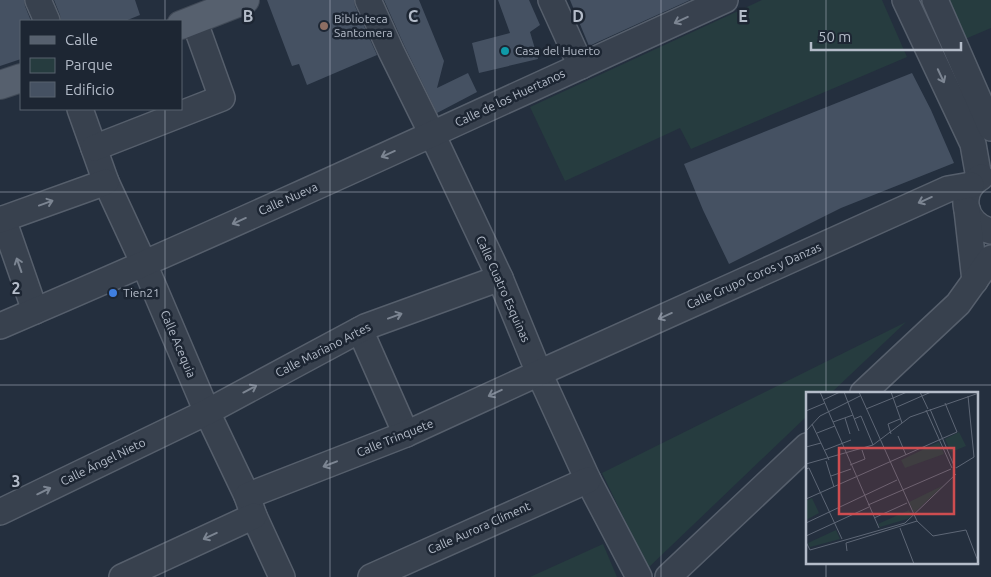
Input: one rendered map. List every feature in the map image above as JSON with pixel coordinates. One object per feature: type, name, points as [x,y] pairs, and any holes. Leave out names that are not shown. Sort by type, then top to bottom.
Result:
[{"type":"main road","points":[[188,22],[245,0]]},
{"type":"main road","points":[[0,86],[20,78]]},
{"type":"street","points":[[38,0],[47,20]]},
{"type":"street","name":"Calle Cuatro Esquinas","points":[[368,0],[500,278],[539,373],[588,480],[639,577]]},
{"type":"street","points":[[551,0],[581,66]]},
{"type":"street","name":"Calle de los Huertanos","points":[[432,134],[725,0]]},
{"type":"street","points":[[905,0],[973,144],[980,179],[967,193],[966,202],[975,281]]},
{"type":"street","points":[[935,0],[991,128]]},
{"type":"street","points":[[94,148],[222,98],[188,22]]},
{"type":"street","name":"Calle Acequia","points":[[80,110],[106,182],[282,577]]},
{"type":"street","name":"Calle Nueva","points":[[0,326],[144,264],[432,134]]},
{"type":"street","name":"Calle Grupo Coros y Danzas","points":[[539,373],[948,189],[980,179]]},
{"type":"street","points":[[35,311],[1,219],[106,182]]},
{"type":"street","points":[[967,210],[977,225],[991,231]]},
{"type":"street","points":[[864,392],[958,304],[991,258]]},
{"type":"street","name":"Calle Mariano Artes","points":[[207,412],[365,327],[500,278]]},
{"type":"street","points":[[360,330],[406,434]]},
{"type":"street","name":"Calle Trinquete","points":[[122,577],[250,506],[539,373]]},
{"type":"street","name":"Calle Ángel Nieto","points":[[0,512],[207,412]]},
{"type":"street","points":[[668,577],[806,447]]},
{"type":"street","name":"Calle Aurora Climent","points":[[370,577],[588,480]]},
{"type":"green space","points":[[762,0],[882,0],[907,57],[691,149],[680,128],[565,181],[530,107]]},
{"type":"green space","points":[[948,0],[991,0],[991,28],[965,39]]},
{"type":"green space","points":[[906,322],[832,392],[806,392],[806,417],[648,568],[602,473]]},
{"type":"green space","points":[[603,544],[617,577],[530,577]]},
{"type":"building","points":[[0,0],[24,0],[31,20],[20,20],[20,59],[0,66]]},
{"type":"building","points":[[54,0],[135,0],[140,15],[128,20],[61,20]]},
{"type":"building","name":"Biblioteca Santomera","points":[[267,0],[354,0],[377,55],[307,85],[299,64],[292,66]]},
{"type":"building","points":[[384,0],[419,0],[444,61],[437,88],[468,73],[477,92],[437,113]]},
{"type":"building","name":"Casa del Huerto","points":[[498,0],[529,0],[540,25],[530,32],[538,59],[479,73],[472,43],[510,33]]},
{"type":"building","points":[[570,0],[690,0],[589,46]]},
{"type":"building","points":[[912,73],[931,110],[954,163],[841,208],[729,264],[703,210],[684,164]]},
{"type":"place","name":"Biblioteca Santomera","points":[[324,26]]},
{"type":"place","name":"Casa del Huerto","points":[[505,51]]},
{"type":"place","name":"Tien21","points":[[113,293]]}]
